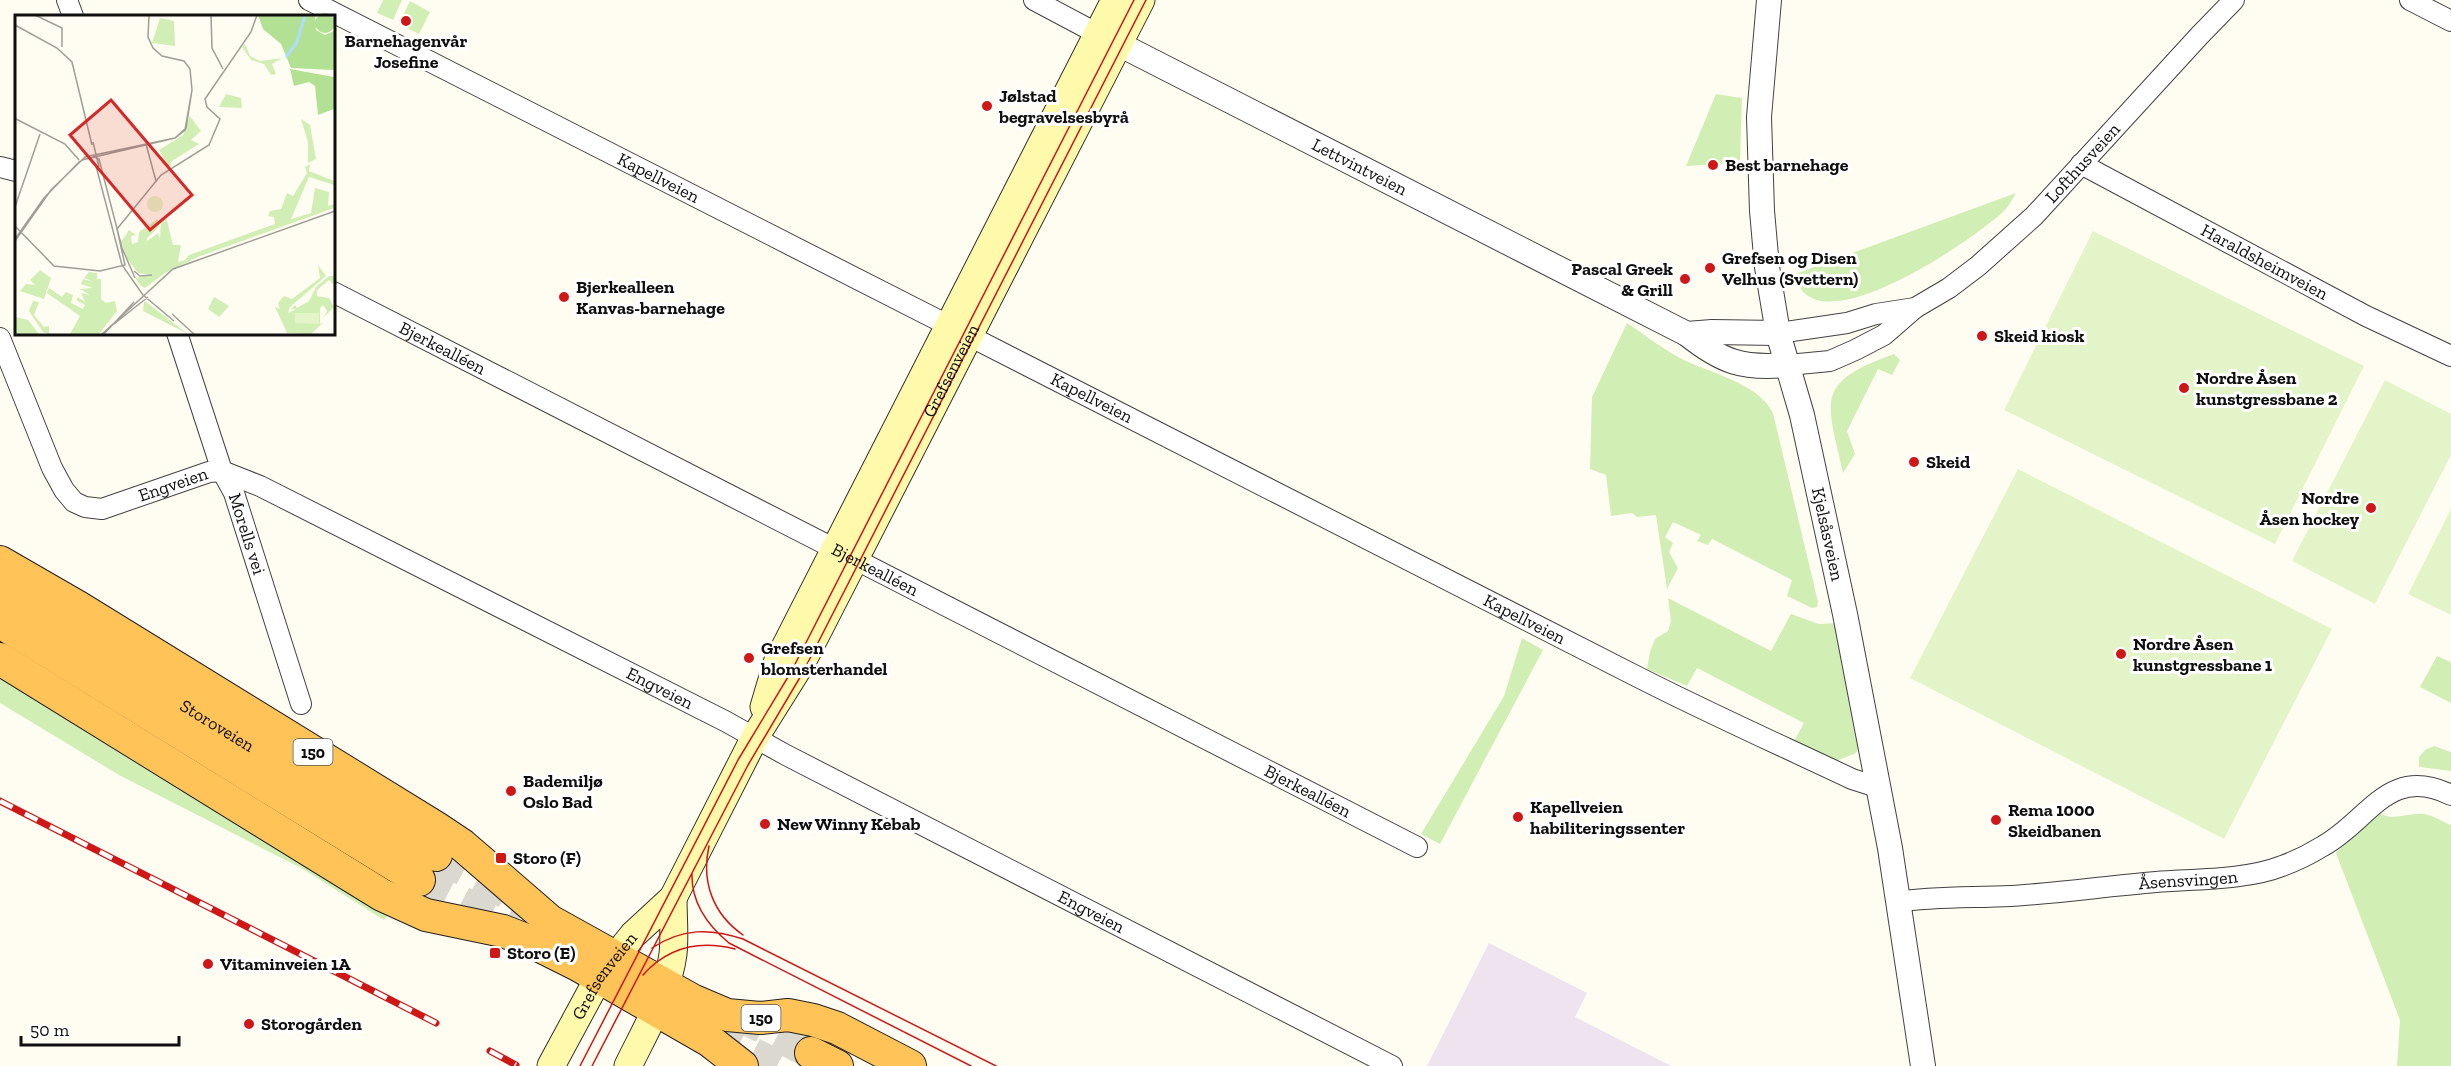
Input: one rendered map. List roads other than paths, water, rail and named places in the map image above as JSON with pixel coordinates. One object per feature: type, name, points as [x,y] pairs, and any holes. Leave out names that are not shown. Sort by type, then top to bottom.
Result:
[{"type":"highway","name":"150","points":[[0,562],[78,607],[462,845],[607,967],[660,997],[742,1066]]},
{"type":"highway","name":"Storoveien","points":[[0,592],[278,763],[427,868],[0,622]]},
{"type":"highway","name":"150","points":[[0,659],[216,795],[382,895],[426,915],[503,931],[607,967]]},
{"type":"highway","name":"150","points":[[660,997],[726,1015],[760,1018],[788,1015],[829,1025],[910,1066]]},
{"type":"main road","name":"Grefsenveien","points":[[1108,39],[1115,0]]},
{"type":"main road","name":"Grefsenveien","points":[[551,1066],[569,1030],[607,967],[633,935],[673,898],[755,737],[799,668],[845,554],[1108,39],[1141,0]]},
{"type":"main road","name":"Grefsenveien","points":[[629,1064],[660,997],[673,955],[673,898]]},
{"type":"street","points":[[67,0],[73,15]]},
{"type":"street","name":"Kapellveien","points":[[309,0],[1633,675],[1852,779],[1877,787]]},
{"type":"street","name":"Lettvintveien","points":[[1034,0],[1687,334],[1710,352],[1727,360],[1767,367],[1788,365]]},
{"type":"street","name":"Kjelsåsveien","points":[[1770,0],[1761,86],[1760,151],[1766,257],[1778,333],[1811,454],[1845,614],[1890,848],[1923,1066]]},
{"type":"street","name":"Lofthusveien","points":[[1788,365],[1830,361],[1884,335],[1915,308],[1949,288],[2020,230],[2234,0]]},
{"type":"street","points":[[2410,0],[2451,21]]},
{"type":"street","name":"Haraldsheimveien","points":[[2081,164],[2366,316],[2451,356]]},
{"type":"street","points":[[0,167],[15,171]]},
{"type":"street","name":"Bjerkealléen","points":[[334,293],[1417,847]]},
{"type":"street","name":"Lofthusveien","points":[[1778,333],[1847,323],[1876,314],[1915,308]]},
{"type":"street","points":[[1687,334],[1778,333]]},
{"type":"street","name":"Morells vei","points":[[177,334],[222,471],[234,493],[301,704]]},
{"type":"street","name":"Engveien","points":[[0,338],[52,468],[64,490],[74,502],[85,507],[102,509],[209,472],[222,471],[260,486],[755,737],[1392,1066]]},
{"type":"street","name":"Åsensvingen","points":[[1897,902],[1920,898],[2012,896],[2258,872],[2280,867],[2339,838],[2369,807],[2387,794],[2407,786],[2425,787],[2451,795]]},
{"type":"tunnel","points":[[436,855],[510,895]]},
{"type":"tunnel","points":[[419,880],[514,929]]},
{"type":"tunnel","points":[[735,1013],[811,1053]]},
{"type":"tunnel","points":[[710,1031],[777,1066]]},
{"type":"tram line","points":[[580,1066],[738,760],[791,672],[1134,0]]},
{"type":"tram line","points":[[592,1066],[748,765],[802,674],[1146,0]]},
{"type":"tram line","points":[[709,846],[707,872],[712,896],[724,917],[743,935]]},
{"type":"tram line","points":[[692,873],[692,884],[697,903],[707,921],[729,943],[971,1066]]},
{"type":"tram line","points":[[652,948],[663,941],[685,933],[719,933],[743,939],[996,1066]]},
{"type":"tram line","points":[[643,975],[663,958],[685,948],[709,945],[735,949]]},
{"type":"railway","points":[[0,801],[436,1023]]},
{"type":"railway","points":[[490,1051],[516,1065]]},
{"type":"place","name":"Barnehagenvår Josefine","points":[[406,21]]},
{"type":"place","name":"Jølstad begravelsesbyrå","points":[[987,106]]},
{"type":"place","name":"Best barnehage","points":[[1713,165]]},
{"type":"place","name":"Grefsen og Disen Velhus (Svettern)","points":[[1710,268]]},
{"type":"place","name":"Pascal Greek & Grill","points":[[1685,279]]},
{"type":"place","name":"Bjerkealleen Kanvas-barnehage","points":[[564,297]]},
{"type":"place","name":"Skeid kiosk","points":[[1982,336]]},
{"type":"place","name":"Nordre Åsen kunstgressbane 2","points":[[2184,388]]},
{"type":"place","name":"Skeid","points":[[1914,462]]},
{"type":"place","name":"Nordre Åsen hockey","points":[[2371,508]]},
{"type":"place","name":"Nordre Åsen kunstgressbane 1","points":[[2121,654]]},
{"type":"place","name":"Grefsen blomsterhandel","points":[[749,658]]},
{"type":"place","name":"Bademiljø Oslo Bad","points":[[511,791]]},
{"type":"place","name":"Kapellveien habiliteringssenter","points":[[1518,817]]},
{"type":"place","name":"Rema 1000 Skeidbanen","points":[[1996,820]]},
{"type":"place","name":"New Winny Kebab","points":[[765,824]]},
{"type":"place","name":"Storo (F)","points":[[501,858]]},
{"type":"place","name":"Storo (E)","points":[[495,953]]},
{"type":"place","name":"Vitaminveien 1A","points":[[208,964]]},
{"type":"place","name":"Storogården","points":[[249,1024]]}]
